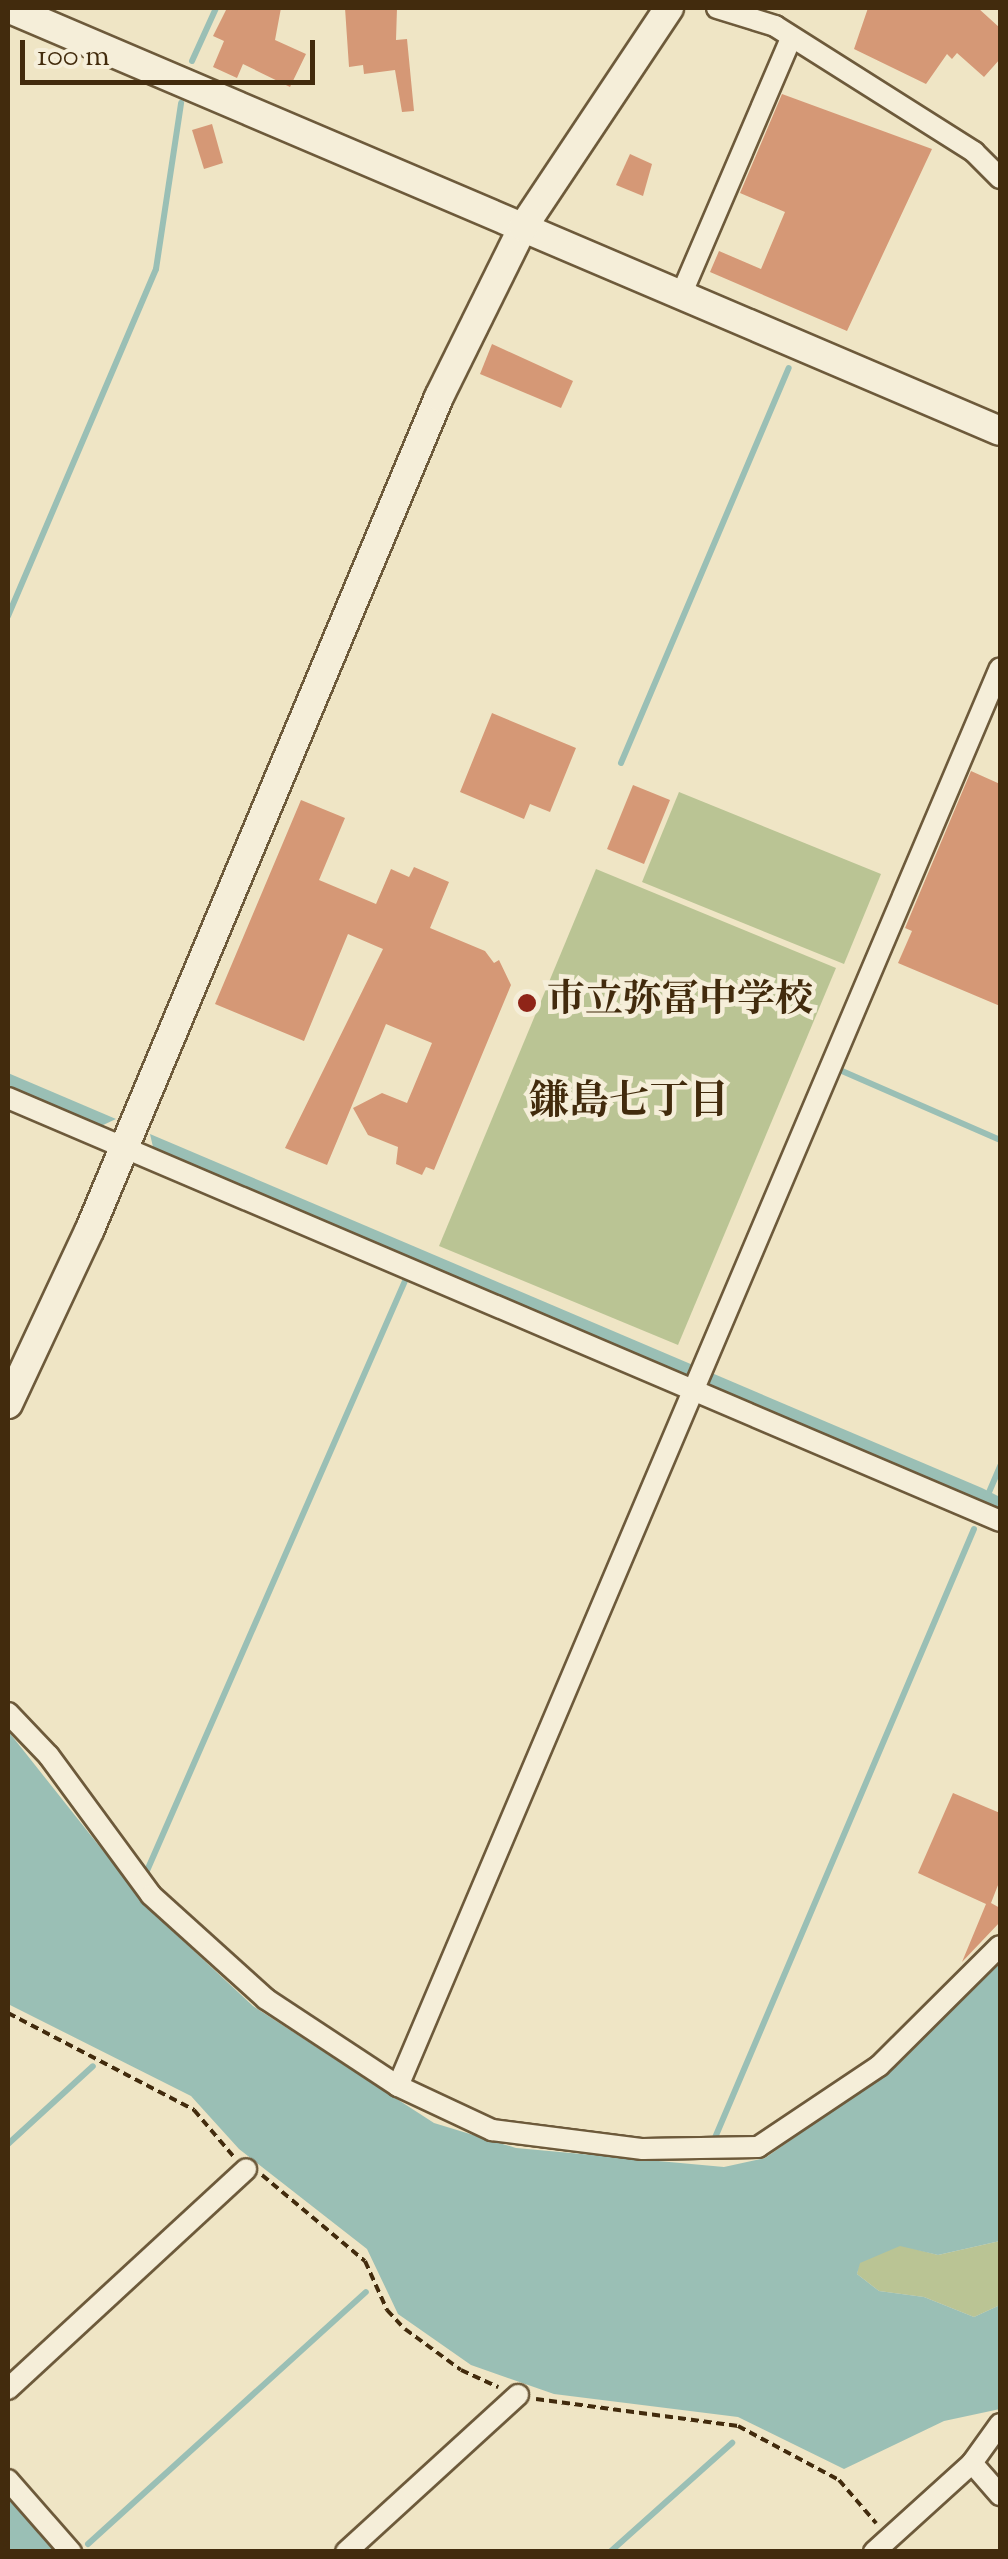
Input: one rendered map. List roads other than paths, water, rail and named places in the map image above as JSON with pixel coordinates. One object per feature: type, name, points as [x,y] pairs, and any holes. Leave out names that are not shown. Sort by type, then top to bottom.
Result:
[{"type":"street","points":[[8,8],[1000,431]]},
{"type":"street","points":[[8,1404],[124,1146],[431,414],[523,227],[670,8]]},
{"type":"street","points":[[716,8],[764,22],[974,152],[1000,178]]},
{"type":"street","points":[[682,294],[790,38]]},
{"type":"street","points":[[398,2086],[1000,668]]},
{"type":"street","points":[[8,1098],[1000,1521]]},
{"type":"street","points":[[8,1713],[49,1756],[152,1895],[207,1948],[307,2029],[398,2086],[492,2130],[643,2149],[745,2152],[879,2066],[1000,1946]]},
{"type":"street","points":[[8,2389],[246,2169]]},
{"type":"street","points":[[346,2552],[518,2395]]},
{"type":"street","points":[[881,2545],[972,2463],[1000,2424]]},
{"type":"street","points":[[972,2463],[1000,2495]]},
{"type":"street","points":[[8,2480],[71,2552]]},
{"type":"water","points":[[8,1073],[116,1119],[101,1126],[8,1086]]},
{"type":"water","points":[[150,1134],[982,1488],[1000,1497],[1000,1511],[224,1182],[153,1147]]},
{"type":"water","points":[[8,1731],[150,1910],[253,2006],[434,2123],[516,2148],[724,2167],[765,2158],[898,2065],[1000,1962],[1000,2241],[938,2255],[900,2246],[860,2263],[857,2274],[879,2291],[924,2297],[974,2317],[1000,2305],[1000,2409],[944,2421],[844,2469],[738,2417],[554,2394],[471,2365],[398,2314],[367,2249],[239,2149],[191,2096],[8,2004]]},
{"type":"water","points":[[8,2497],[55,2551],[8,2551]]},
{"type":"waterway","points":[[192,61],[216,8]]},
{"type":"waterway","points":[[8,616],[156,269],[181,103]]},
{"type":"waterway","points":[[621,763],[789,368]]},
{"type":"waterway","points":[[842,1071],[1000,1140]]},
{"type":"waterway","points":[[146,1873],[405,1281]]},
{"type":"waterway","points":[[987,1497],[1000,1466]]},
{"type":"waterway","points":[[714,2140],[974,1529]]},
{"type":"waterway","points":[[8,2144],[93,2066]]},
{"type":"waterway","points":[[88,2544],[366,2292]]},
{"type":"waterway","points":[[610,2552],[732,2443]]},
{"type":"place","name":"市立弥冨中学校","points":[[527,1003]]},
{"type":"district","name":"鎌島七丁目","points":[[629,1104]]}]
